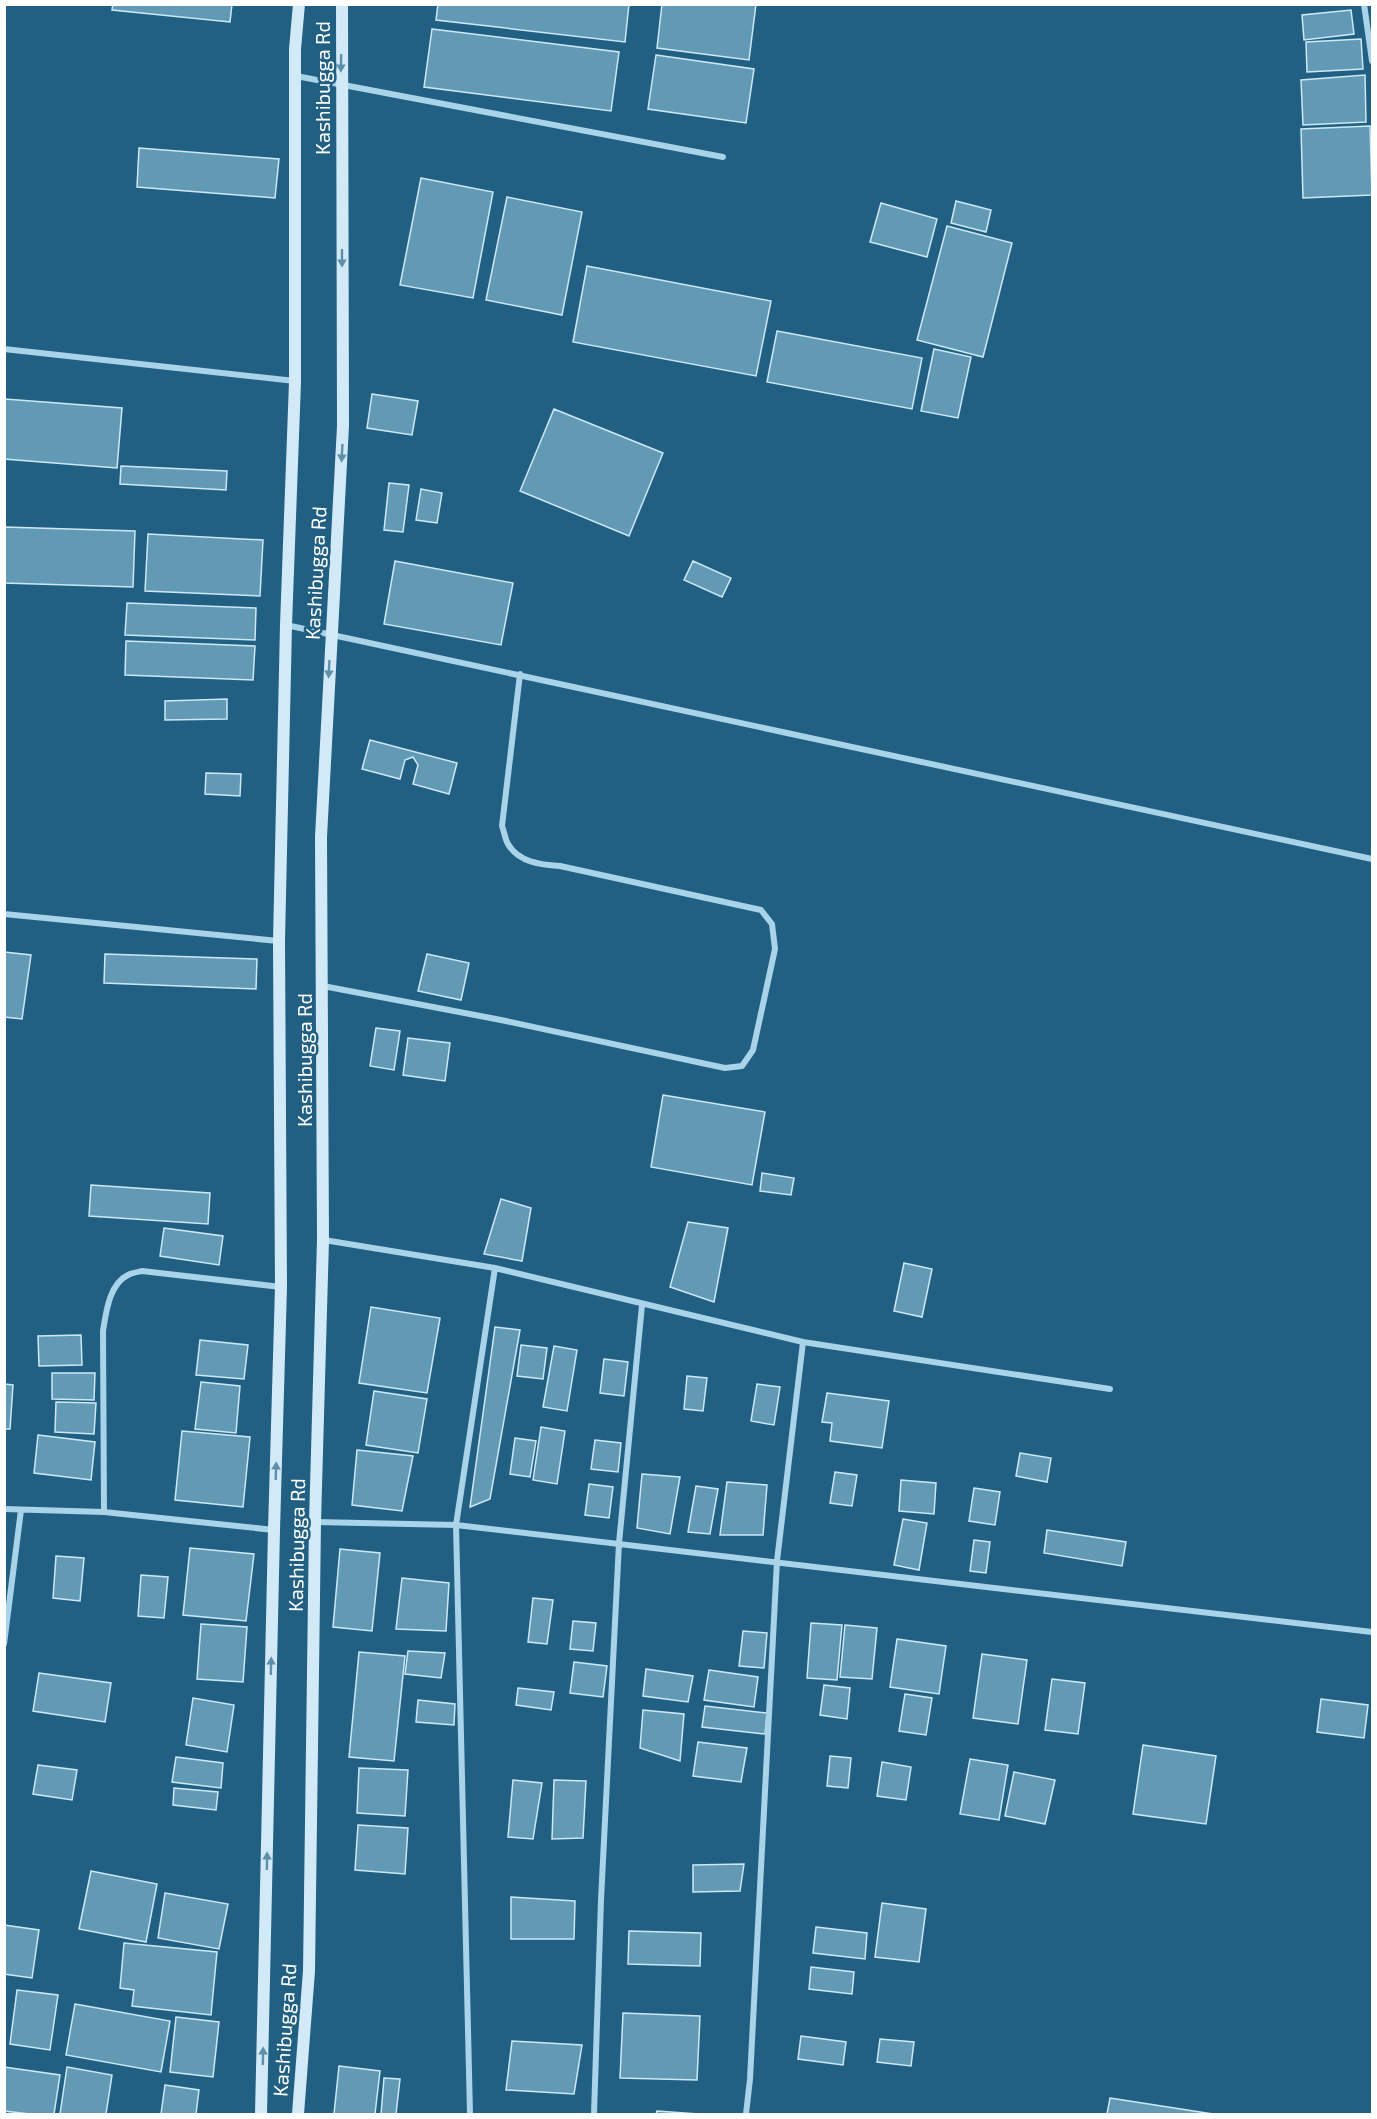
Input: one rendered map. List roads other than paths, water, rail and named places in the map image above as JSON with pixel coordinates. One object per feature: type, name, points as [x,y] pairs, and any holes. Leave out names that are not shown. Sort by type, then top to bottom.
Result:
[{"type":"main road","name":"Kashibugga Rd","points":[[261,2115],[274,1530],[282,1287],[279,941],[286,625],[295,381],[296,49],[299,4]]},
{"type":"main road","name":"Kashibugga Rd","points":[[298,2115],[309,1971],[315,1522],[323,1240],[321,837],[343,426],[342,4]]},
{"type":"street","points":[[1364,4],[1372,61]]},
{"type":"street","points":[[296,76],[723,157]]},
{"type":"street","points":[[4,350],[295,381]]},
{"type":"street","points":[[286,625],[1372,860]]},
{"type":"street","points":[[323,986],[489,1018],[725,1068],[742,1066],[753,1050],[775,949],[772,924],[761,910],[560,866],[541,865],[521,858],[508,845],[502,826],[520,674]]},
{"type":"street","points":[[4,914],[279,941]]},
{"type":"street","points":[[323,1240],[495,1268],[803,1342],[1110,1389]]},
{"type":"street","points":[[470,2115],[456,1525],[495,1268]]},
{"type":"street","points":[[104,1512],[103,1331],[109,1302],[118,1282],[128,1274],[142,1271],[282,1287]]},
{"type":"street","points":[[594,2115],[600,1900],[619,1543],[642,1305]]},
{"type":"street","points":[[746,2115],[777,1561],[803,1342]]},
{"type":"street","points":[[4,1509],[104,1512],[274,1530]]},
{"type":"street","points":[[4,1644],[21,1510]]},
{"type":"street","points":[[315,1522],[456,1525],[1372,1632]]}]
